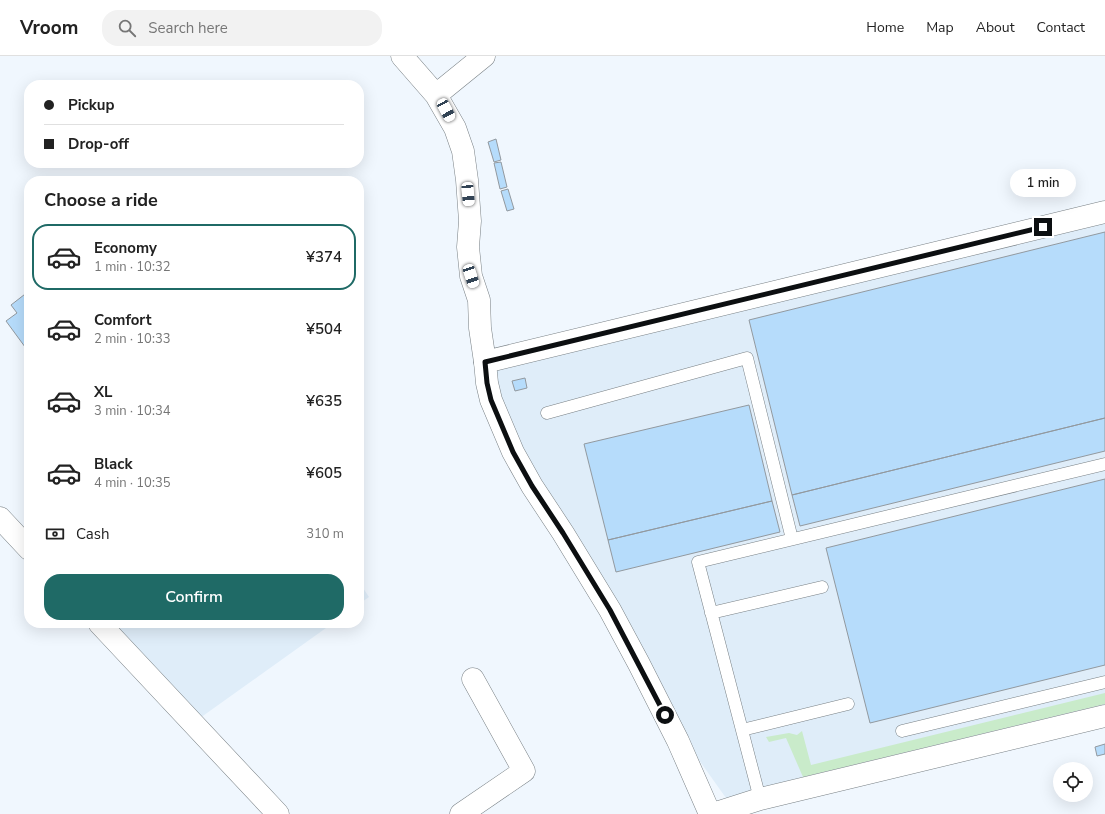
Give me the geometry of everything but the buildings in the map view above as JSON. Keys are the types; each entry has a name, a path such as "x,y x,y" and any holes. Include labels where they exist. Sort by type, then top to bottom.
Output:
{"street":[{"path":"402,56 436,95 456,128 463,151 470,221 468,247 471,276 479,300 480,328 487,383 491,400 513,452 532,486 563,533 610,610 639,664 678,741 710,814"},
{"path":"436,95 484,56"},
{"path":"485,362 1105,212"},
{"path":"0,518 24,544"},
{"path":"104,628 278,814"},
{"path":"461,814 524,771 473,679"},
{"path":"713,814 760,800 1105,716"}],"lane":[{"path":"547,413 747,358 792,539"},
{"path":"760,800 698,562 1105,464"},
{"path":"711,613 822,587"},
{"path":"902,731 1105,682"},
{"path":"742,730 848,704"}],"shaded area":[{"path":"1105,222 1105,704 803,777 726,798 699,760 656,678 523,454 496,388 495,369"},
{"path":"364,590 369,597 364,600"},
{"path":"104,628 326,628 193,723"}],"green space":[{"path":"1105,693 1105,704 803,777 786,738 769,742 766,737 789,733 797,735 802,731 811,765"}],"route":[{"path":"665,715 610,610 563,533 532,486 513,452 491,400 487,383 485,362 1043,227"}]}
